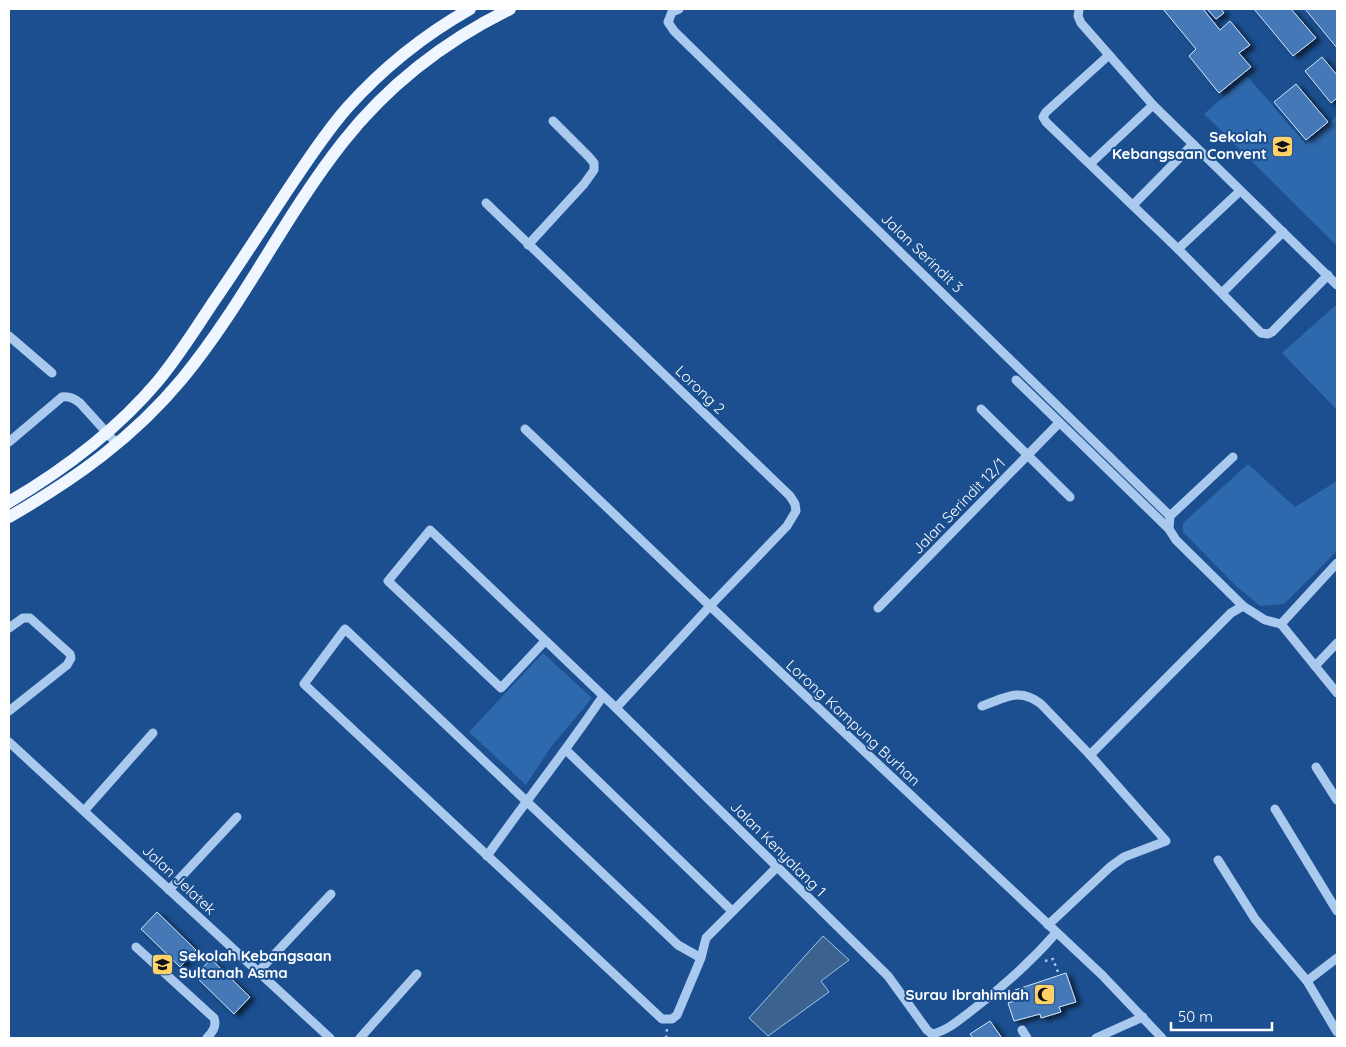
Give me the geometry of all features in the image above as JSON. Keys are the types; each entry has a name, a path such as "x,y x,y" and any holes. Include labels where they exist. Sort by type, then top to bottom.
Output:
{"main road":[{"path":"9,502 60,471 107,433 142,398 170,366 311,155 347,109 366,88 409,49 432,32 470,9"},
{"path":"9,516 67,482 117,444 168,395 203,351 326,166 360,121 399,82 428,58 466,32 510,9"}],"street":[{"name":"Jalan Serindit 3","path":"679,9 672,12 668,22 674,31 1170,516"},
{"path":"1076,9 1081,23 1153,105 1337,285"},
{"path":"1109,55 1046,112 1044,117 1046,122 1091,163 1261,333 1268,334 1328,275"},
{"path":"1091,163 1153,105"},
{"path":"528,244 584,184 594,170 594,163 554,121"},
{"path":"1133,205 1193,144"},
{"path":"1178,249 1240,190"},
{"name":"Lorong 2","path":"486,203 790,496 795,504 796,511 787,526 710,606"},
{"path":"1222,293 1284,232"},
{"path":"9,336 52,373"},
{"path":"1016,380 1169,529 1176,540 1243,606 1265,620 1281,624 1337,693"},
{"path":"9,442 62,397 67,396 76,399 117,444"},
{"path":"981,409 1070,496"},
{"name":"Jalan Serindit 12/1","path":"878,608 1059,422"},
{"name":"Lorong Kampung Burhan","path":"525,429 1048,926 1102,975 1162,1038"},
{"path":"1169,529 1170,516 1234,457"},
{"name":"Jalan Kenyalang 1","path":"546,641 501,688 388,581 430,530 546,641 600,693 616,708 888,976 926,1030 932,1034 940,1032 998,991 1038,954"},
{"path":"1281,624 1337,563"},
{"path":"616,708 710,606"},
{"path":"1090,755 1232,613 1243,606"},
{"path":"9,628 23,618 30,618 70,654 71,658 69,662 9,711"},
{"path":"701,958 678,946 345,629 304,684 659,1017 667,1020 677,1015 701,958 706,938 777,867"},
{"path":"1315,666 1337,642"},
{"path":"487,856 526,801 566,750 600,693"},
{"path":"982,706 1015,694 1023,694 1033,698 1090,755 1166,841 1124,857 1110,867 1048,926"},
{"path":"84,811 153,733"},
{"name":"Jalan Jelatek","path":"9,742 330,1038"},
{"path":"566,750 732,911"},
{"path":"1316,767 1337,800"},
{"path":"1275,809 1337,911"},
{"path":"169,890 238,816"},
{"path":"1218,860 1255,920 1307,981 1337,1032"},
{"path":"258,972 331,894"},
{"path":"1038,954 1056,933"},
{"path":"136,947 214,1018 215,1028 207,1038"},
{"path":"1307,981 1337,958"},
{"path":"360,1038 417,974"},
{"path":"1096,1038 1143,1017"}],"path":[{"path":"1038,954 1042,962 1053,958 1059,976"}],"shaded area":[{"path":"1247,76 1306,144 1337,116 1337,246 1204,114"},
{"path":"1337,304 1337,410 1282,353"},
{"path":"1248,464 1295,507 1337,481 1337,551 1284,604 1260,606 1236,586 1183,532 1183,523"},
{"path":"543,653 592,698 551,747 526,785 469,732"},
{"path":"823,936 849,960 821,981 829,992 768,1036 749,1018"}],"building":[{"path":"1163,9 1203,9 1220,30 1230,21 1250,45 1239,53 1251,67 1219,93 1189,56 1196,49"},
{"path":"1207,9 1221,9 1224,13 1216,19"},
{"path":"1254,9 1291,9 1316,38 1293,56"},
{"path":"1305,9 1337,9 1337,48"},
{"path":"1322,57 1337,75 1337,98 1331,103 1305,71"},
{"path":"1296,84 1328,122 1306,140 1274,102"},
{"path":"157,912 196,950 180,967 141,929"},
{"path":"211,959 250,997 234,1014 195,976"},
{"name":"Surau Ibrahimiah","path":"1066,973 1076,1002 1059,1007 1061,1012 1041,1018 1040,1014 1014,1021 1008,1003 1018,1000 1015,990"},
{"path":"990,1021 1002,1038 973,1038 970,1034"}],"place":[{"name":"Sekolah Kebangsaan Convent","path":"1283,146"},
{"name":"Sekolah Kebangsaan Sultanah Asma","path":"163,965"},
{"name":"Surau Ibrahimiah","path":"1045,995"}]}
